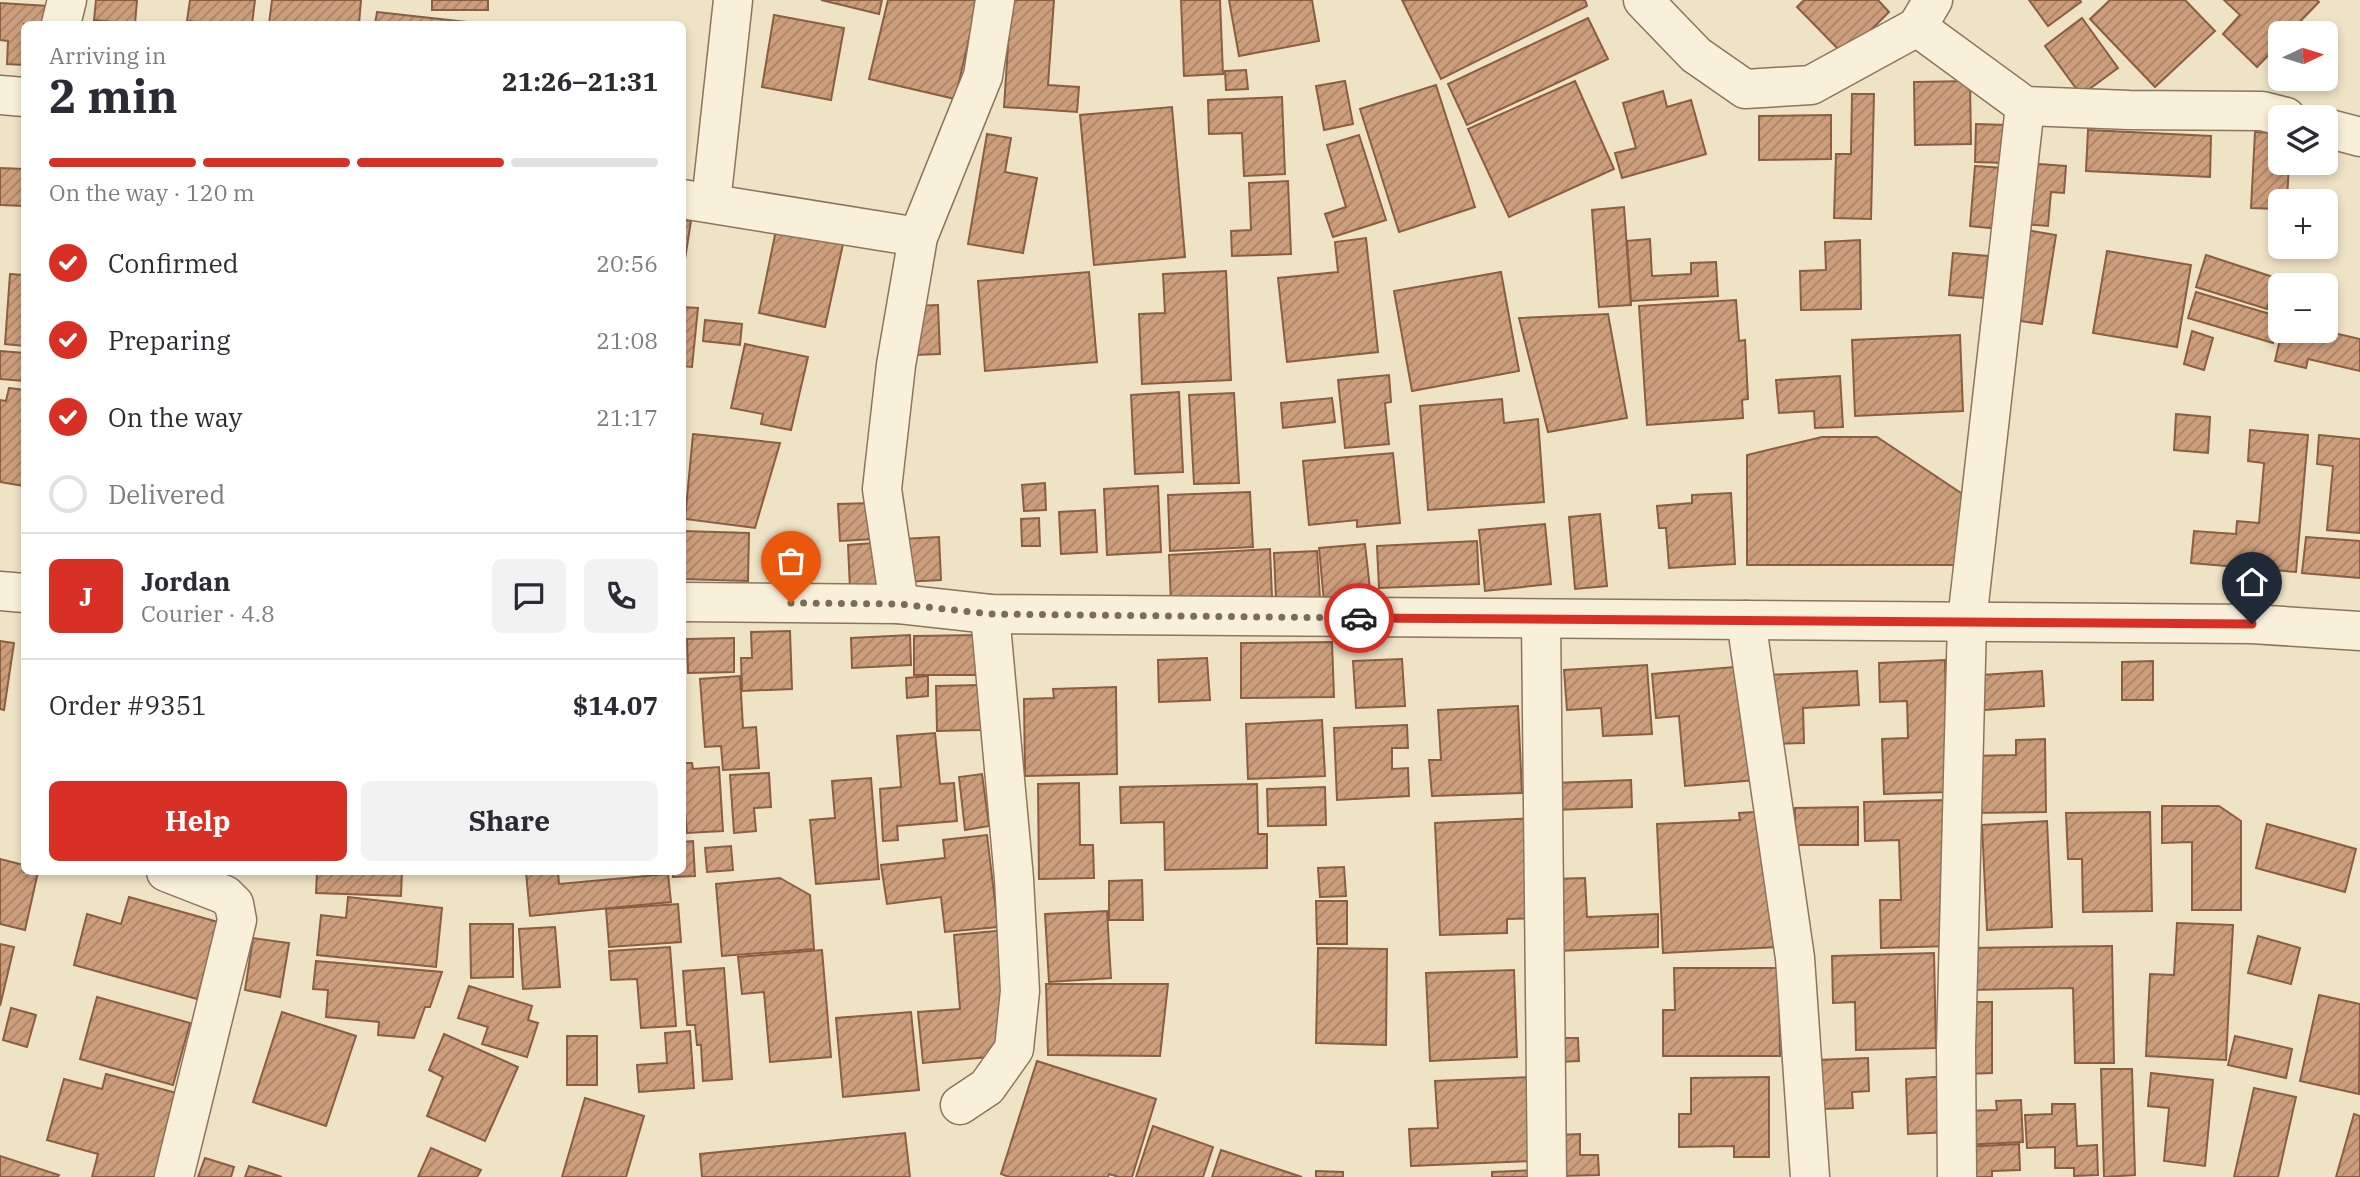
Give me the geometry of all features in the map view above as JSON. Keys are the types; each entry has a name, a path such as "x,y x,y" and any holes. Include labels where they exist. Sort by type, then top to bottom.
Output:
{"street":[{"path":"62,21 67,0"},
{"path":"733,0 697,201 918,237"},
{"path":"899,604 883,489 896,365 918,237 983,76 995,0"},
{"path":"1643,0 1696,55 1745,89 1811,85 1925,14 2025,106 2268,112"},
{"path":"0,95 21,97"},
{"path":"1957,1177 1956,1048 1967,621 2025,106"},
{"path":"2338,131 2360,137"},
{"path":"0,591 21,593"},
{"path":"686,602 899,604 990,614 2252,624 2360,631"},
{"path":"960,1105 987,1087 1014,1049 1020,991 1014,879 990,614"},
{"path":"1541,620 1546,1177"},
{"path":"1746,620 1795,958 1810,1177"},
{"path":"174,875 225,895 234,904 237,920 174,1177"}],"building":[{"path":"96,0 137,0 135,21 94,20"},
{"path":"190,0 255,0 252,21 187,21"},
{"path":"272,0 361,0 359,21 269,21"},
{"path":"432,0 488,0 488,10 432,10"},
{"path":"821,0 882,0 879,14"},
{"path":"888,0 978,0 955,99 869,79"},
{"path":"1011,0 1054,0 1048,85 1079,87 1077,112 1004,107"},
{"path":"1181,0 1220,0 1223,74 1184,76"},
{"path":"1229,0 1312,0 1319,41 1239,56"},
{"path":"1402,0 1585,0 1587,6 1441,79"},
{"path":"1804,0 1878,0 1889,12 1845,56 1797,7"},
{"path":"2029,0 2080,0 2081,2 2048,26"},
{"path":"2110,0 2185,0 2215,31 2155,87 2090,19"},
{"path":"2224,0 2319,2 2301,21 2268,21 2268,56 2257,67 2223,34 2240,15"},
{"path":"0,3 48,6 47,21 21,21 21,65 7,64 8,41 0,40"},
{"path":"377,12 458,21 376,21"},
{"path":"774,15 844,28 831,100 762,87"},
{"path":"1588,18 1608,59 1467,125 1448,84"},
{"path":"2082,18 2118,68 2081,95 2045,46"},
{"path":"1246,70 1248,89 1226,90 1225,71"},
{"path":"1345,81 1353,124 1324,130 1316,86"},
{"path":"1575,81 1614,169 1509,217 1468,129"},
{"path":"1970,81 1971,144 1915,145 1914,82"},
{"path":"1436,85 1475,207 1399,232 1360,109"},
{"path":"1663,91 1667,107 1691,100 1706,154 1622,178 1615,153 1636,148 1623,103"},
{"path":"1852,94 1874,94 1871,219 1834,218 1836,154 1851,154"},
{"path":"1282,97 1285,174 1244,176 1242,133 1209,134 1208,100"},
{"path":"1172,107 1185,257 1094,265 1080,115"},
{"path":"1831,115 1831,159 1759,160 1759,116"},
{"path":"1976,124 2006,125 2005,163 1975,162"},
{"path":"2088,130 2211,136 2210,177 2086,171"},
{"path":"2255,132 2268,133 2268,175 2288,175 2288,189 2268,189 2268,209 2251,208"},
{"path":"987,134 1011,138 1005,172 1037,178 1023,253 968,244"},
{"path":"1359,135 1386,220 1333,237 1325,214 1346,207 1327,145"},
{"path":"2025,163 2066,166 2064,193 2051,192 2048,226 2020,224"},
{"path":"1975,166 2004,168 1999,229 1970,226"},
{"path":"0,168 21,169 21,206 0,205"},
{"path":"1288,181 1291,254 1232,256 1231,231 1251,230 1249,183"},
{"path":"1624,207 1631,305 1599,307 1592,210"},
{"path":"686,220 691,221 686,253"},
{"path":"2020,229 2056,235 2042,324 2006,319"},
{"path":"776,230 843,244 825,327 759,313"},
{"path":"1366,238 1378,352 1287,362 1278,278 1338,272 1335,242"},
{"path":"1650,239 1652,276 1691,274 1691,263 1716,262 1718,296 1631,301 1627,241"},
{"path":"1860,240 1861,309 1801,310 1800,271 1826,270 1825,242"},
{"path":"2107,251 2191,265 2177,347 2093,333"},
{"path":"1953,253 1988,256 1984,298 1949,295"},
{"path":"2206,255 2268,275 2268,306 2267,309 2196,287"},
{"path":"1226,271 1231,380 1142,384 1139,314 1165,313 1163,274"},
{"path":"1089,272 1097,362 985,371 978,281"},
{"path":"1501,272 1519,371 1412,391 1394,291"},
{"path":"10,274 21,275 21,346 5,344"},
{"path":"2196,292 2268,313 2268,342 2188,318"},
{"path":"1736,300 1739,341 1745,340 1748,399 1742,400 1743,418 1647,425 1639,306"},
{"path":"938,305 940,354 914,355 911,306"},
{"path":"686,307 698,308 692,367 686,366"},
{"path":"1608,314 1627,418 1548,432 1519,318"},
{"path":"705,320 742,324 740,345 703,341"},
{"path":"2192,331 2213,338 2204,370 2184,364"},
{"path":"2338,334 2360,339 2360,371 2308,359 2306,368 2275,361 2279,343 2338,343"},
{"path":"1960,335 1963,411 1855,416 1852,340"},
{"path":"745,344 808,357 791,430 761,424 763,414 731,408"},
{"path":"0,351 21,353 21,381 0,379"},
{"path":"1389,375 1391,402 1385,403 1389,444 1345,448 1338,380"},
{"path":"1840,376 1843,427 1815,428 1814,411 1779,413 1776,380"},
{"path":"9,388 21,390 21,486 0,482 0,400 6,401"},
{"path":"1179,392 1183,472 1135,474 1131,395"},
{"path":"1234,393 1239,483 1194,484 1189,395"},
{"path":"1332,398 1335,422 1283,428 1281,403"},
{"path":"1502,399 1504,423 1538,419 1544,502 1428,510 1420,406"},
{"path":"2176,414 2210,417 2208,453 2174,450"},
{"path":"2250,430 2308,435 2296,572 2191,563 2194,531 2236,534 2237,521 2259,523 2264,463 2248,461"},
{"path":"693,434 780,443 755,528 686,519"},
{"path":"2319,435 2360,439 2360,533 2327,530 2333,466 2317,464"},
{"path":"1822,437 1877,437 1967,497 1968,565 1747,565 1747,455"},
{"path":"1393,453 1400,523 1357,527 1357,520 1309,525 1303,461"},
{"path":"1045,483 1046,510 1024,511 1022,485"},
{"path":"1158,486 1161,552 1107,555 1104,489"},
{"path":"1250,492 1253,547 1170,551 1168,495"},
{"path":"1731,493 1735,564 1669,568 1666,528 1659,528 1657,506 1692,503 1692,495"},
{"path":"873,503 875,539 840,541 838,504"},
{"path":"1095,510 1097,552 1061,554 1059,512"},
{"path":"1600,514 1607,586 1575,589 1569,517"},
{"path":"1039,518 1040,546 1022,546 1021,519"},
{"path":"1545,524 1551,584 1485,591 1479,530"},
{"path":"686,531 749,533 748,581 686,579"},
{"path":"939,537 941,580 903,582 901,539"},
{"path":"2306,537 2360,541 2360,578 2302,573"},
{"path":"1477,541 1479,584 1379,588 1377,546"},
{"path":"874,543 877,588 850,589 848,545"},
{"path":"1365,544 1371,598 1324,602 1319,548"},
{"path":"1270,549 1272,597 1171,603 1169,555"},
{"path":"1317,551 1320,598 1276,600 1274,553"},
{"path":"790,631 792,689 742,691 741,658 752,658 751,632"},
{"path":"910,635 911,665 852,668 851,638"},
{"path":"980,635 981,675 914,675 914,636"},
{"path":"734,638 734,672 688,673 687,639"},
{"path":"0,641 14,643 4,710 0,709"},
{"path":"1332,642 1334,697 1241,698 1241,643"},
{"path":"1207,658 1210,700 1159,702 1158,660"},
{"path":"1402,659 1405,706 1356,708 1353,661"},
{"path":"1945,660 1948,792 1884,794 1882,739 1908,738 1907,701 1880,702 1879,663"},
{"path":"2153,661 2153,700 2122,700 2122,662"},
{"path":"1647,665 1652,734 1603,736 1601,708 1567,710 1564,670"},
{"path":"1746,666 1756,780 1685,786 1679,716 1656,718 1652,674"},
{"path":"1857,671 1859,705 1803,708 1804,743 1769,744 1765,675"},
{"path":"2042,671 2044,706 1970,711 1967,676"},
{"path":"740,676 743,728 756,727 759,768 723,770 721,746 705,747 700,679"},
{"path":"928,676 928,696 907,698 906,678"},
{"path":"980,685 981,730 937,731 936,686"},
{"path":"1116,687 1117,774 1025,776 1024,699 1054,698 1053,689"},
{"path":"1518,706 1522,793 1432,796 1429,760 1441,760 1438,710"},
{"path":"1322,720 1325,776 1248,779 1246,724"},
{"path":"1407,725 1408,748 1392,748 1392,769 1408,768 1409,796 1337,800 1334,728"},
{"path":"935,733 940,784 954,783 957,821 897,826 898,840 883,841 880,789 901,787 897,736"},
{"path":"2045,739 2046,812 1968,813 1967,756 2016,755 2016,740"},
{"path":"686,763 692,763 693,769 719,767 723,831 687,833"},
{"path":"769,773 771,807 754,808 756,831 734,833 730,775"},
{"path":"982,774 989,826 965,830 959,777"},
{"path":"871,778 879,879 816,884 810,820 835,818 832,781"},
{"path":"1631,780 1632,807 1555,810 1554,783"},
{"path":"1079,783 1080,845 1093,845 1094,878 1039,879 1038,784"},
{"path":"1257,784 1258,834 1267,834 1267,868 1165,870 1164,822 1121,823 1120,787"},
{"path":"1325,787 1326,825 1268,826 1267,789"},
{"path":"1947,800 1951,946 1881,948 1880,900 1901,900 1899,840 1865,841 1864,802"},
{"path":"2162,806 2219,806 2241,821 2241,910 2192,910 2192,842 2162,843"},
{"path":"1858,807 1858,845 1795,845 1795,808"},
{"path":"1771,811 1778,947 1663,953 1657,824 1740,820 1739,813"},
{"path":"2150,812 2152,911 2083,912 2082,859 2068,859 2066,813"},
{"path":"1537,818 1541,918 1507,919 1507,933 1440,935 1435,823"},
{"path":"2047,821 2052,927 1987,930 1982,825"},
{"path":"2267,824 2356,849 2345,892 2256,868"},
{"path":"987,835 998,927 945,932 941,897 887,904 881,865 945,858 943,840"},
{"path":"693,841 695,876 673,877 686,875 686,842"},
{"path":"731,846 733,870 707,872 705,848"},
{"path":"0,859 21,864 21,875 37,875 25,930 0,924"},
{"path":"1344,867 1346,896 1320,897 1318,868"},
{"path":"317,875 402,875 401,896 316,893"},
{"path":"526,875 558,875 559,884 668,875 671,902 530,916"},
{"path":"780,878 810,895 814,949 722,956 716,884"},
{"path":"1585,878 1587,917 1658,914 1658,947 1557,951 1554,879"},
{"path":"1142,880 1143,920 1109,920 1109,881"},
{"path":"129,897 218,922 197,999 74,965 87,914 121,924"},
{"path":"348,897 442,908 436,967 317,955 321,915 346,918"},
{"path":"1316,901 1347,901 1347,944 1317,944"},
{"path":"678,904 681,942 609,947 606,909"},
{"path":"1107,911 1111,978 1049,982 1045,914"},
{"path":"2177,923 2233,925 2226,1060 2146,1056 2150,974 2174,975"},
{"path":"470,924 513,924 513,977 471,978"},
{"path":"555,927 560,987 523,989 519,929"},
{"path":"1005,930 1000,1056 923,1063 918,1012 960,1009 954,935"},
{"path":"2258,936 2300,948 2291,984 2248,973"},
{"path":"253,938 289,943 280,997 245,990"},
{"path":"0,944 14,947 0,1006"},
{"path":"2112,946 2114,1063 2075,1063 2073,988 1968,990 1967,948"},
{"path":"670,947 676,1026 641,1028 637,979 611,980 609,951"},
{"path":"1318,948 1387,949 1386,1045 1316,1043"},
{"path":"822,950 831,1057 770,1062 764,992 742,994 738,957"},
{"path":"1934,953 1936,1048 1856,1050 1855,1002 1833,1003 1832,956"},
{"path":"316,961 442,972 430,1007 425,1007 414,1038 378,1035 379,1022 326,1017 328,990 313,989"},
{"path":"724,968 732,1079 703,1081 701,1045 697,1045 695,1025 687,1025 683,971"},
{"path":"1674,968 1779,968 1780,1056 1663,1056 1663,1010 1675,1010"},
{"path":"1514,970 1517,1057 1430,1061 1426,973"},
{"path":"1046,984 1168,984 1160,1056 1048,1055"},
{"path":"469,986 532,1006 528,1020 538,1023 527,1057 482,1044 488,1027 458,1018"},
{"path":"2319,995 2360,1004 2359,1094 2300,1081"},
{"path":"97,997 190,1023 173,1085 80,1059"},
{"path":"1964,1002 1992,1002 1992,1073 1966,1074"},
{"path":"11,1008 36,1015 27,1047 3,1040"},
{"path":"282,1012 356,1036 326,1126 253,1102"},
{"path":"911,1012 919,1090 843,1097 836,1018"},
{"path":"690,1031 694,1088 639,1092 637,1065 667,1063 665,1033"},
{"path":"444,1034 518,1067 485,1141 427,1116 443,1077 429,1070"},
{"path":"567,1036 597,1036 597,1085 567,1085"},
{"path":"2235,1036 2292,1049 2286,1078 2228,1065"},
{"path":"1555,1038 1578,1038 1579,1061 1556,1062"},
{"path":"1868,1058 1869,1091 1852,1092 1853,1108 1819,1109 1817,1060"},
{"path":"1037,1061 1156,1099 1132,1177 1109,1174 1108,1177 1009,1177 1001,1174"},
{"path":"2101,1069 2132,1069 2135,1175 2104,1177"},
{"path":"2151,1073 2213,1080 2205,1166 2164,1161 2169,1108 2148,1106"},
{"path":"106,1074 180,1094 157,1177 92,1177 98,1154 47,1140 64,1079 102,1089"},
{"path":"1949,1076 1951,1132 1908,1134 1906,1079"},
{"path":"1531,1077 1535,1161 1411,1166 1409,1129 1438,1128 1435,1081"},
{"path":"1769,1077 1769,1157 1734,1157 1734,1146 1679,1147 1679,1114 1691,1114 1691,1078"},
{"path":"2254,1088 2296,1097 2278,1177 2234,1177"},
{"path":"585,1098 644,1116 626,1177 562,1177"},
{"path":"2021,1100 2023,1142 1963,1145 1962,1111 1997,1110 1996,1101"},
{"path":"2052,1104 2075,1104 2077,1146 2097,1145 2098,1175 2074,1176 2074,1168 2055,1168 2055,1147 2027,1148 2025,1115 2052,1114"},
{"path":"2354,1114 2360,1116 2360,1177 2336,1177"},
{"path":"1153,1126 1213,1147 1203,1177 1136,1177"},
{"path":"905,1133 910,1177 702,1177 700,1154"},
{"path":"1580,1134 1580,1155 1598,1155 1599,1175 1560,1176 1558,1135"},
{"path":"2019,1144 2020,1170 1992,1171 1992,1177 1964,1177 1963,1147"},
{"path":"431,1148 481,1170 477,1177 418,1177"},
{"path":"1221,1150 1302,1177 1212,1177"},
{"path":"0,1156 59,1175 0,1177"},
{"path":"205,1158 234,1167 231,1177 198,1177"},
{"path":"249,1166 282,1177 245,1177"},
{"path":"1538,1170 1538,1177 1492,1177 1492,1172"},
{"path":"1316,1171 1343,1172 1343,1177 1316,1177"}],"way so far":[{"path":"791,603 899,604 990,614 1359,618"}],"route":[{"path":"1359,618 2252,624"}]}
